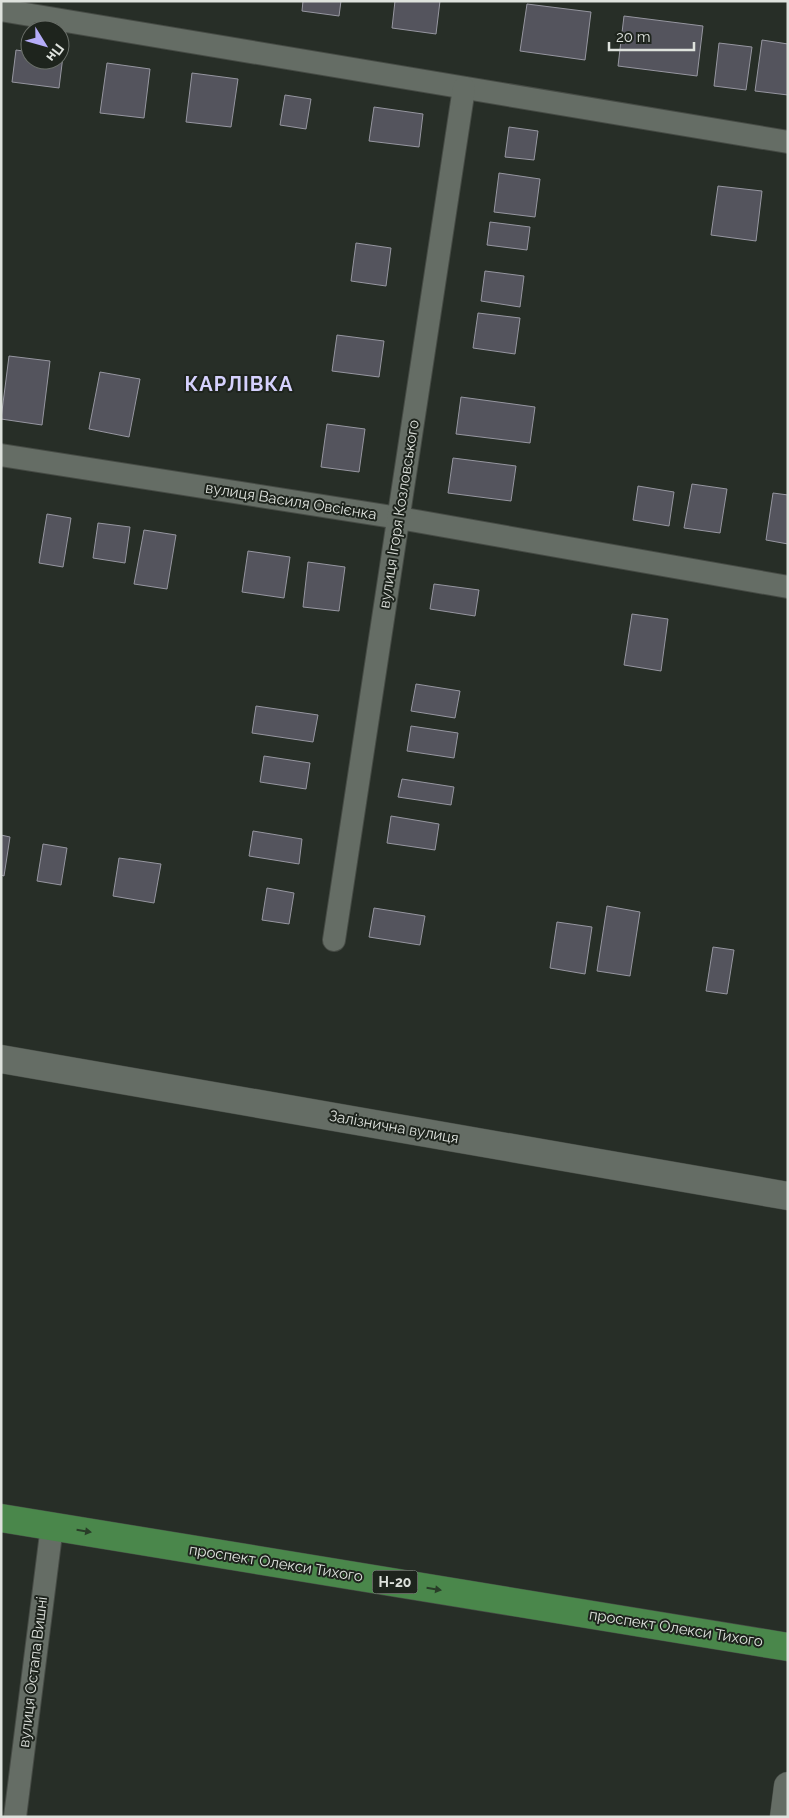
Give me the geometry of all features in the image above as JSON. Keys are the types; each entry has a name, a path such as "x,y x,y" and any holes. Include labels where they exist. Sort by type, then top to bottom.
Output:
{"main road":[{"name":"проспект Олекси Тихого","path":"1,1518 788,1647"}],"street":[{"path":"1,10 788,142"},
{"name":"вулиця Ігоря Козловського","path":"334,940 464,88"},
{"name":"вулиця Василя Овсієнка","path":"1,455 398,518 788,587"},
{"name":"Залізнична вулиця","path":"1,1059 788,1196"},
{"name":"вулиця Остапа Вишні","path":"15,1817 52,1526"},
{"path":"784,1817 788,1786"}],"building":[{"path":"303,1 341,1 339,16 302,11"},
{"path":"395,1 440,1 436,34 392,28"},
{"path":"527,4 591,12 585,60 520,51"},
{"path":"624,16 703,26 697,76 618,66"},
{"path":"762,40 788,44 788,95 755,91"},
{"path":"719,43 752,47 746,90 714,86"},
{"path":"16,50 20,51 20,70 61,70 59,88 12,82"},
{"path":"107,63 150,69 144,118 100,113"},
{"path":"192,73 238,79 231,127 186,122"},
{"path":"285,95 311,99 306,129 280,125"},
{"path":"374,107 423,114 419,147 369,141"},
{"path":"509,127 538,131 534,160 505,157"},
{"path":"499,173 540,179 535,217 494,212"},
{"path":"718,186 762,191 756,241 711,235"},
{"path":"490,222 530,227 527,250 487,245"},
{"path":"356,243 391,248 386,286 351,281"},
{"path":"485,271 524,276 520,307 481,301"},
{"path":"478,313 520,318 515,354 473,348"},
{"path":"337,335 384,341 379,377 332,371"},
{"path":"9,356 50,361 42,425 1,419"},
{"path":"100,372 140,379 129,437 89,429"},
{"path":"461,397 535,407 530,443 456,434"},
{"path":"327,424 365,429 359,472 321,467"},
{"path":"453,458 516,466 511,501 448,493"},
{"path":"692,484 727,489 720,533 684,528"},
{"path":"638,486 674,492 669,526 633,520"},
{"path":"773,493 788,495 788,544 766,540"},
{"path":"47,514 71,518 63,567 39,563"},
{"path":"98,523 130,527 125,563 93,558"},
{"path":"144,530 176,535 167,589 134,584"},
{"path":"248,551 290,557 284,598 242,592"},
{"path":"308,562 345,567 339,611 303,607"},
{"path":"434,584 479,590 475,616 430,609"},
{"path":"632,614 668,619 661,671 624,665"},
{"path":"416,684 460,691 455,718 411,711"},
{"path":"256,706 318,715 313,742 252,733"},
{"path":"411,726 458,733 454,758 407,751"},
{"path":"264,756 310,763 306,789 260,782"},
{"path":"402,779 454,787 451,805 398,797"},
{"path":"391,816 439,824 435,850 387,843"},
{"path":"253,831 302,839 299,864 249,856"},
{"path":"1,835 10,837 4,876 1,875"},
{"path":"43,844 67,848 61,885 37,881"},
{"path":"119,858 161,864 154,903 113,896"},
{"path":"267,888 294,893 289,924 262,920"},
{"path":"607,906 640,912 630,976 597,971"},
{"path":"374,908 425,916 420,945 369,937"},
{"path":"557,922 592,927 585,974 550,968"},
{"path":"713,947 734,950 727,994 706,991"}],"district":[{"name":"КАРЛІВКА","path":"239,384"}]}
